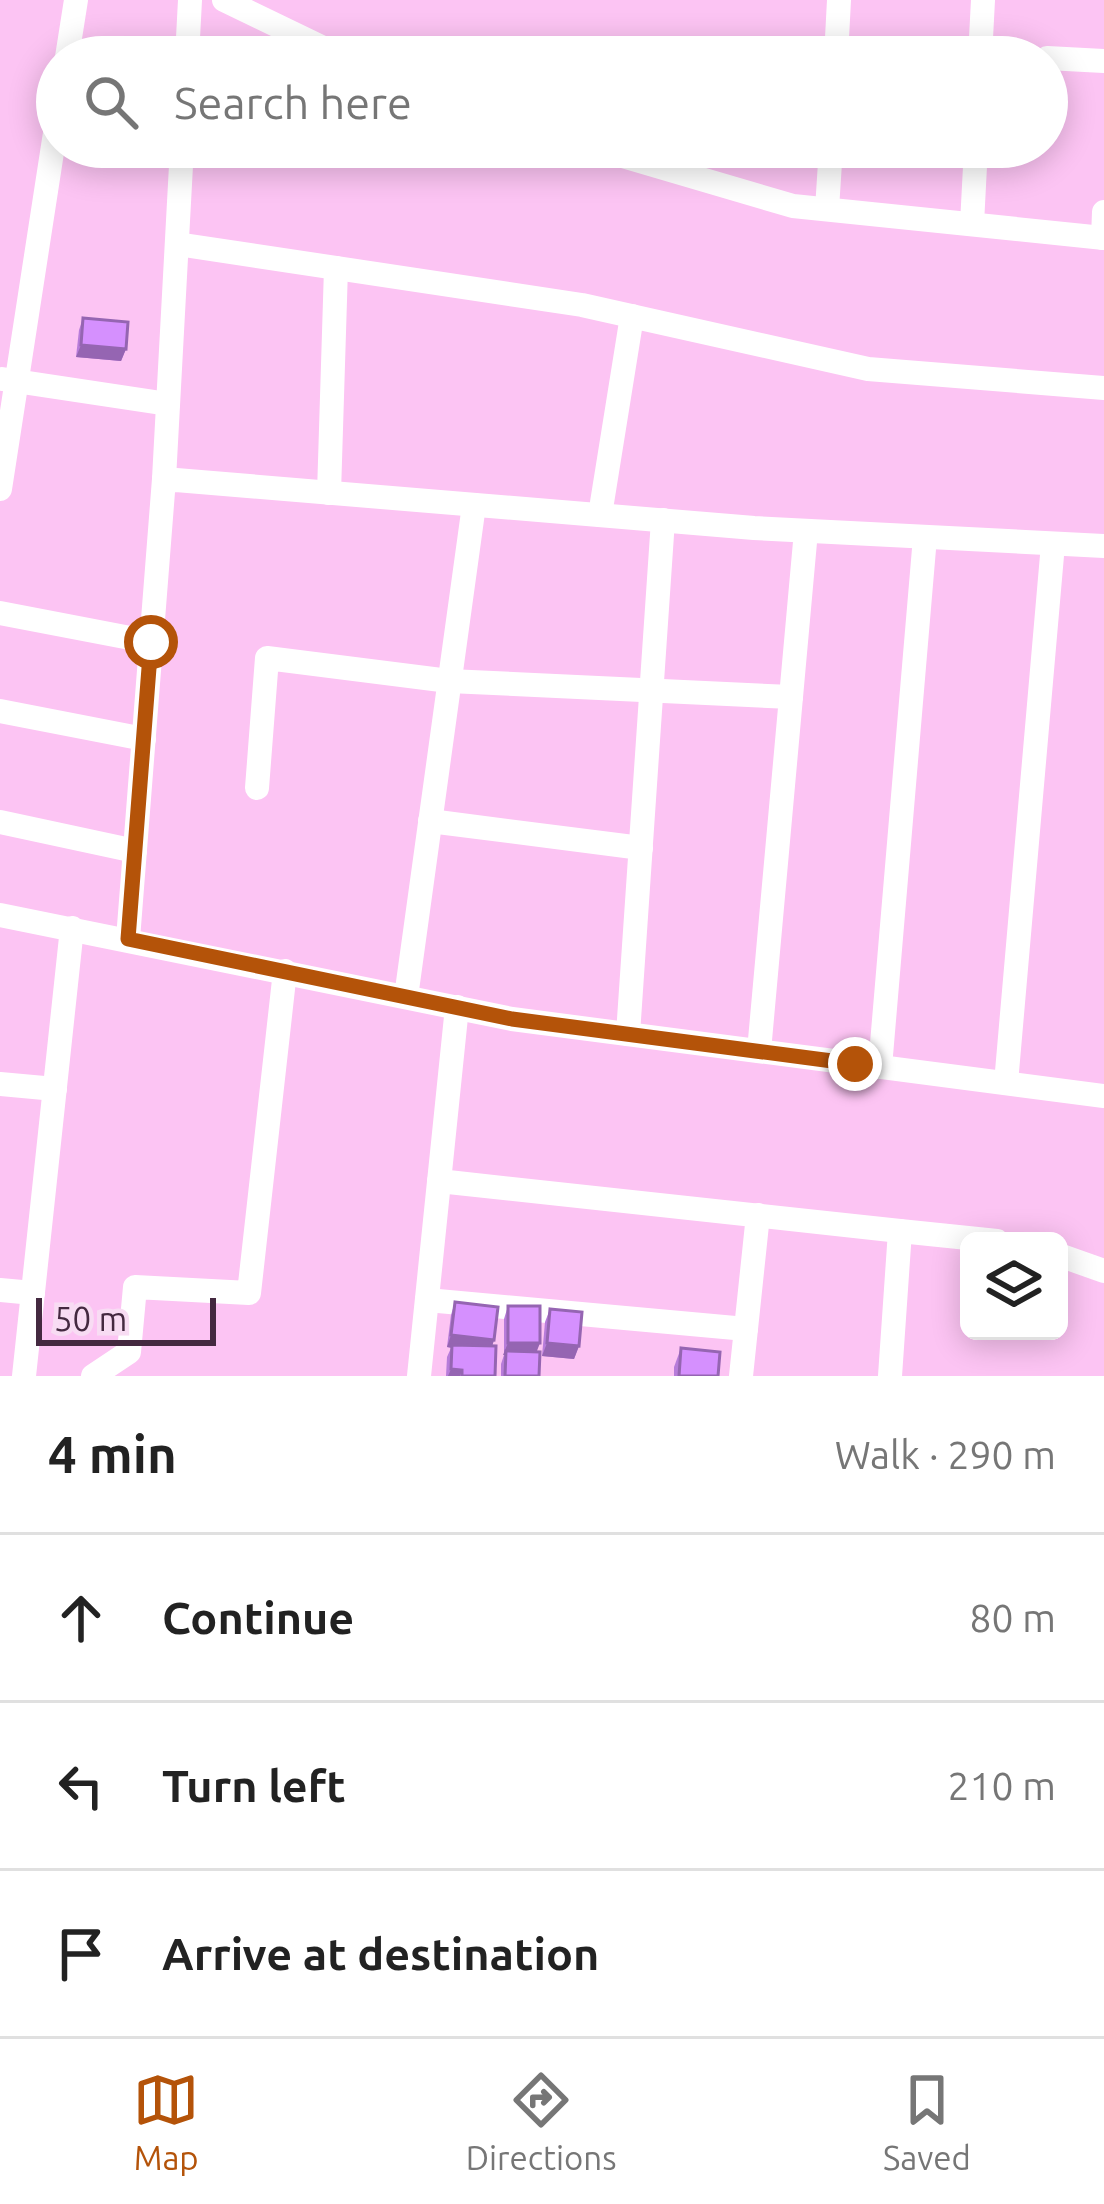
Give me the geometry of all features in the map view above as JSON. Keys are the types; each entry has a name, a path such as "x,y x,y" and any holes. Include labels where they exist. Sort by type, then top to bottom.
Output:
{"street":[{"path":"70,36 76,0"},
{"path":"188,36 190,0"},
{"path":"224,0 299,36"},
{"path":"837,36 839,0"},
{"path":"981,36 983,0"},
{"path":"1068,59 1104,61"},
{"path":"0,489 8,380 48,168"},
{"path":"128,939 164,479 181,168"},
{"path":"664,168 794,206 1103,238 1104,212"},
{"path":"827,209 830,168"},
{"path":"972,224 975,168"},
{"path":"177,244 632,316 868,369 1104,388"},
{"path":"329,493 336,268"},
{"path":"600,515 632,316"},
{"path":"8,380 168,404"},
{"path":"164,479 806,531 1104,546"},
{"path":"406,997 474,505"},
{"path":"628,1034 663,520"},
{"path":"759,1051 806,531"},
{"path":"880,1067 925,537"},
{"path":"1006,1083 1053,544"},
{"path":"0,613 151,642"},
{"path":"257,788 267,658 449,681 791,697"},
{"path":"0,711 144,739"},
{"path":"430,821 641,848"},
{"path":"0,822 135,851"},
{"path":"0,915 458,1007 1104,1096"},
{"path":"24,1376 72,928"},
{"path":"93,1376 129,1352 135,1287 249,1293 285,971"},
{"path":"419,1376 458,1007"},
{"path":"0,1084 55,1089"},
{"path":"439,1181 960,1237"},
{"path":"741,1376 758,1215"},
{"path":"890,1376 899,1231"},
{"path":"1068,1258 1104,1271"},
{"path":"0,1290 33,1293"},
{"path":"427,1300 746,1329"}],"building":[{"path":"83,318 128,322 126,349 81,345"},
{"path":"455,1302 498,1307 494,1340 451,1335"},
{"path":"508,1306 540,1306 540,1343 508,1343"},
{"path":"550,1309 582,1312 579,1346 547,1343"},
{"path":"452,1345 496,1346 495,1376 462,1376 462,1370 451,1369"},
{"path":"681,1348 720,1352 718,1376 679,1376"},
{"path":"506,1351 540,1352 539,1376 505,1376"}],"route":[{"path":"151,642 128,939 512,1019 855,1064"}]}
